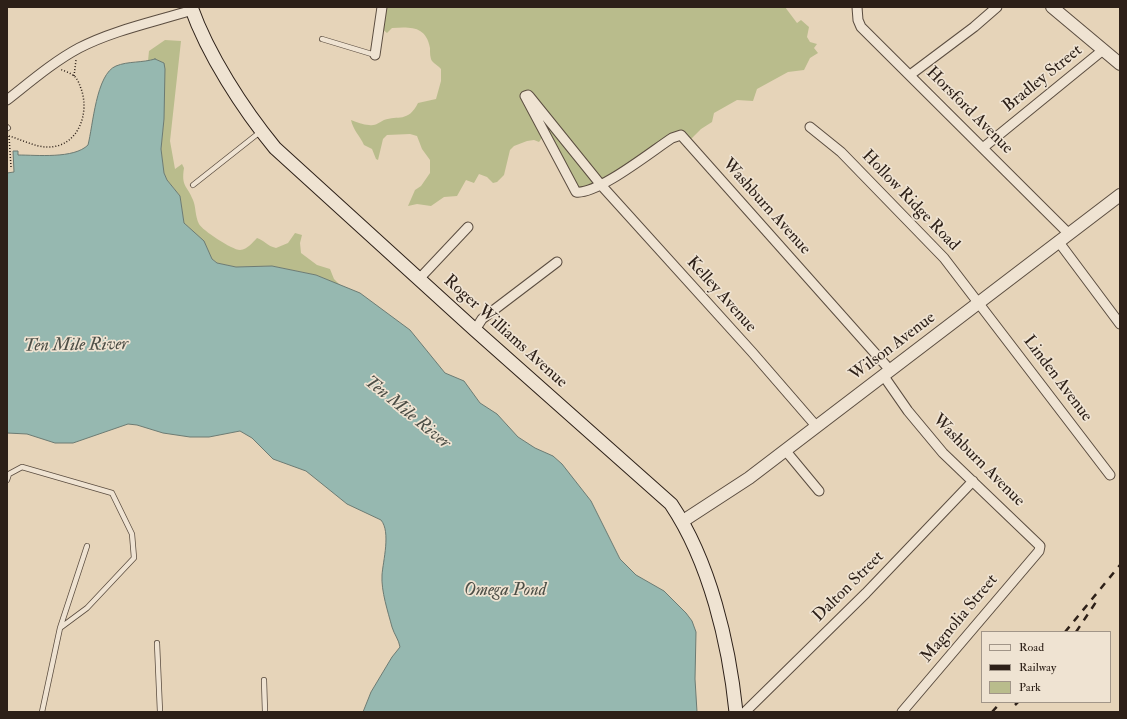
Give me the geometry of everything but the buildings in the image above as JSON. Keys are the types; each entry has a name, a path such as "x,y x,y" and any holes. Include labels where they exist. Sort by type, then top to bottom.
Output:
{"main road":[{"name":"Roger Williams Avenue","path":"192,8 204,37 224,72 261,131 280,153 475,330 671,504 683,521 712,596 732,679 736,712"}],"street":[{"path":"375,55 382,7"},
{"name":"Horsford Avenue","path":"857,7 858,20 861,26 984,147 1068,233"},
{"path":"910,75 974,27 997,7"},
{"path":"1052,7 1120,64"},
{"path":"7,100 51,65 78,48 104,36 192,8"},
{"name":"Bradley Street","path":"984,147 1103,50"},
{"name":"Kelley Avenue","path":"601,185 576,192 525,96 528,95 530,97 601,185 752,352 816,427"},
{"name":"Hollow Ridge Road","path":"810,126 840,152 944,258 979,303"},
{"name":"Washburn Avenue","path":"601,185 672,138 681,135 887,372 927,434 1040,546"},
{"name":"Wilson Avenue","path":"683,521 749,478 979,303 1068,233 1120,195"},
{"path":"419,279 468,227"},
{"path":"1058,241 1120,324"},
{"path":"475,330 482,319 556,262"},
{"name":"Linden Avenue","path":"979,303 1110,475"},
{"path":"785,450 819,491"},
{"name":"Dalton Street","path":"745,712 866,593 973,481"},
{"name":"Magnolia Street","path":"902,712 1039,551 1040,546"}],"lane":[{"path":"322,39 375,55"},
{"path":"193,185 261,131"},
{"path":"7,480 8,473 22,467 112,493 132,534 134,558 87,608 60,628"},
{"path":"42,712 60,628 87,546"},
{"path":"157,643 160,712"},
{"path":"264,680 265,712"}],"path":[{"path":"74,76 76,64"},
{"path":"11,167 9,136 47,147 62,144 72,137 79,129 86,108 84,94 74,76 64,71"}],"green space":[{"path":"382,7 785,7 797,23 801,20 809,27 807,37 810,42 817,44 814,48 818,53 810,58 804,70 788,72 757,89 753,101 737,100 714,113 712,122 701,129 686,144 681,139 677,140 616,175 576,191 544,135 539,142 534,140 527,141 514,146 510,150 504,175 497,182 493,183 487,177 479,174 474,183 466,180 457,196 444,197 431,206 417,204 408,206 415,190 421,186 430,173 430,160 422,149 417,136 410,134 387,135 383,139 378,160 376,159 372,149 364,145 353,127 351,120 373,125 384,120 407,116 418,103 436,99 441,81 441,69 432,61 430,57 430,48 425,35 417,29 392,28 387,33 381,28"},
{"path":"165,40 181,41 170,141 175,169 182,164 184,168 184,183 193,200 197,218 201,227 231,247 240,250 248,247 257,238 276,248 288,243 295,233 302,235 300,243 301,253 317,265 330,269 334,279 340,285 316,275 272,266 236,267 217,263 212,259 206,246 198,236 184,223 180,196 167,180 164,173 161,149 164,119 164,63 155,59 148,61 149,51"}],"water":[{"name":"Omega Pond","path":"155,59 164,63 165,69 164,119 161,149 164,173 167,180 180,196 184,223 204,241 212,259 217,263 236,267 272,266 316,275 360,293 410,330 445,373 464,381 480,403 497,414 518,437 535,448 553,456 562,464 591,501 620,559 636,575 664,591 692,621 696,632 695,679 697,712 363,712 371,692 392,657 400,647 392,627 383,588 382,575 386,532 381,520 347,504 306,471 273,459 252,438 240,431 209,437 190,437 163,433 137,425 128,424 73,443 55,443 27,434 7,433 7,173 14,172 13,151 18,151 18,155 45,156 65,154 82,149 88,145 96,101 104,79 109,71 121,64"}],"railway":[{"path":"1066,631 1120,565"},
{"path":"1077,631 1096,602"},
{"path":"992,712 1000,703"}],"water label":[{"name":"Ten Mile River","path":"76,346"},
{"name":"Ten Mile River","path":"407,413"}]}
